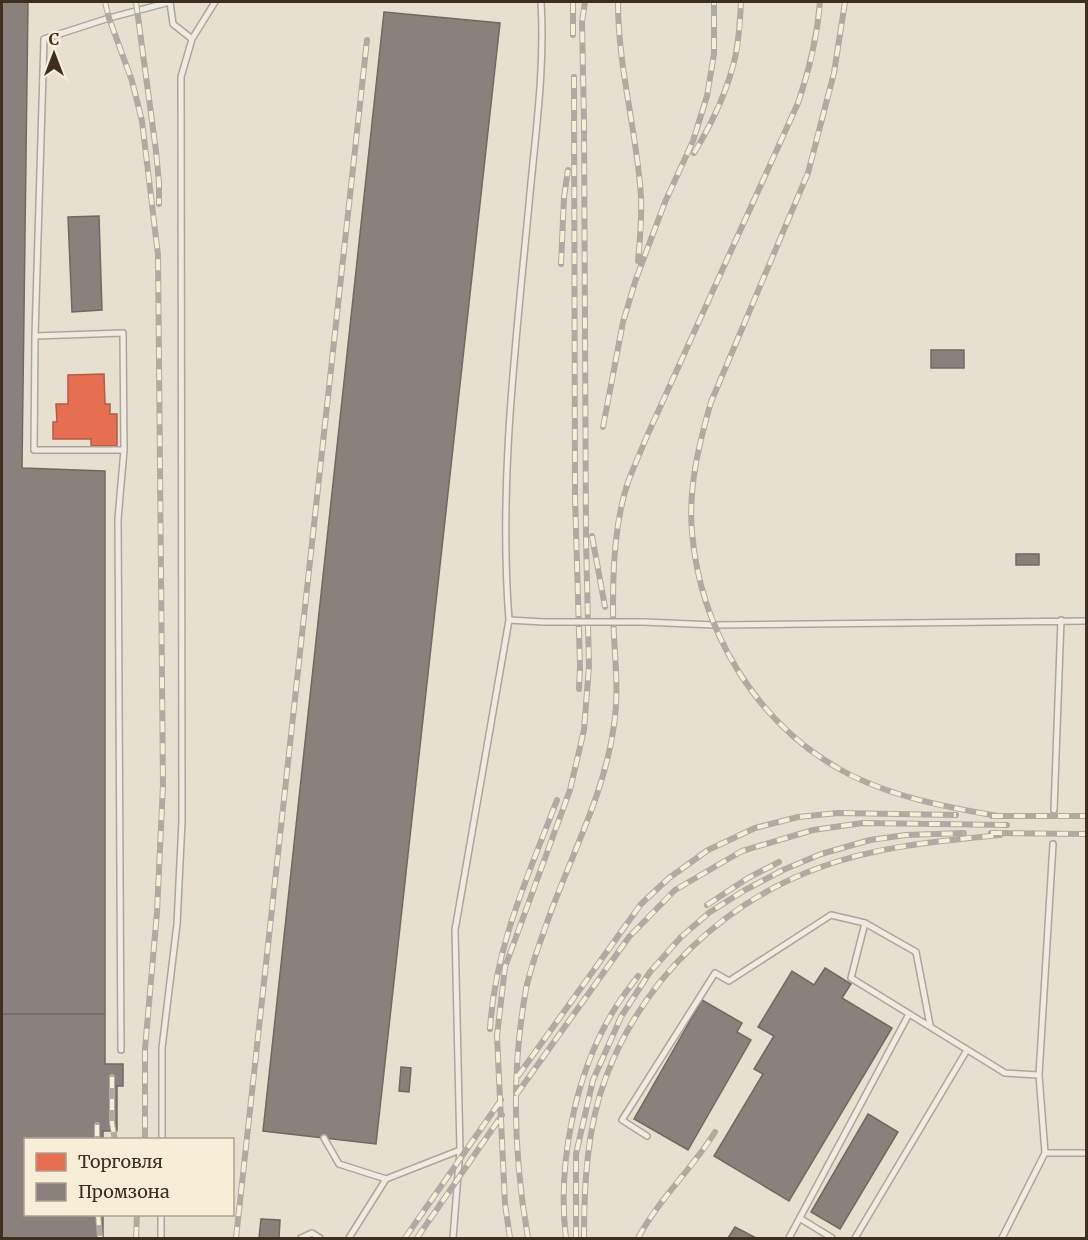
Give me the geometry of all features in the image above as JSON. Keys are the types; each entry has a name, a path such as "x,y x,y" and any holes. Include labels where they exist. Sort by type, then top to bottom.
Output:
{"lane":[{"path":"124,450 34,450 44,39 109,18 170,2 173,24 192,39"},
{"path":"162,1138 162,1048 177,924 182,821 181,77 192,39 215,2"},
{"path":"536,2 542,12"},
{"path":"453,1239 460,1150 455,930 509,621 505,572 507,442 534,155 541,58 541,2"},
{"path":"35,336 123,333 124,450 118,519 121,1050"},
{"path":"1054,810 1061,620"},
{"path":"509,621 714,625 1086,621"},
{"path":"1002,1239 1045,1153 1039,1075 1053,844"},
{"path":"647,1136 622,1120 715,973 729,981 831,915 865,923 916,952 930,1026"},
{"path":"865,923 851,978 1005,1073 1039,1075"},
{"path":"789,1239 909,1014"},
{"path":"855,1239 967,1050"},
{"path":"324,1138 339,1164 386,1179"},
{"path":"349,1239 386,1179 460,1150"},
{"path":"1045,1153 1086,1153"},
{"path":"161,1216 161,1239"},
{"path":"801,1219 832,1239"},
{"path":"302,1239 312,1233 320,1239"}],"building: Торговля":[{"path":"104,374 105,404 110,404 110,414 117,414 117,446 91,446 91,439 53,439 53,422 57,422 56,404 68,404 68,375"}],"building: Промзона":[{"path":"2,2 28,2 22,468 105,471 105,1014 2,1014"},
{"path":"384,12 500,23 376,1144 263,1131"},
{"path":"99,216 102,310 72,312 68,217"},
{"path":"931,350 964,350 964,368 931,368"},
{"path":"1016,554 1039,554 1039,565 1016,565"},
{"path":"825,968 851,984 842,998 892,1028 789,1201 714,1156 763,1074 754,1069 774,1036 758,1027 792,971 814,985"},
{"path":"702,1000 742,1023 737,1032 751,1040 688,1150 634,1119"},
{"path":"2,1014 105,1014 105,1064 123,1064 123,1086 117,1086 117,1131 103,1131 103,1138 24,1138 24,1216 103,1216 103,1238 2,1238"},
{"path":"401,1067 411,1068 409,1092 399,1091"},
{"path":"868,1114 898,1132 840,1229 811,1212"},
{"path":"261,1219 280,1220 279,1238 259,1238"},
{"path":"735,1227 756,1238 728,1238"}],"railway":[{"path":"105,2 132,81 142,121 158,255 163,785 157,912 145,1049 145,1138"},
{"path":"136,2 156,151 159,204"},
{"path":"573,2 573,35"},
{"path":"510,1238 505,1204 497,1036 505,967 570,790 584,730 589,666 582,22 585,2"},
{"path":"618,2 621,51 641,197 638,261"},
{"path":"603,427 623,322 636,279 665,202 693,141 707,96 714,54 714,2"},
{"path":"694,153 717,109 731,74 736,55 741,2"},
{"path":"528,1238 520,1178 516,1117 521,1025 526,987 532,965 593,805 609,752 616,710 614,560 624,497 647,436 798,103 812,53 820,2"},
{"path":"845,2 834,73 808,173 711,402 693,483 691,516 697,568 720,637 737,669 758,699 810,750 841,770 897,794 998,816"},
{"path":"236,1238 367,40"},
{"path":"574,77 575,497 579,689"},
{"path":"561,264 564,197 568,170"},
{"path":"592,536 605,607"},
{"path":"490,1029 498,969 506,941 524,884 557,800"},
{"path":"518,1076 641,904 669,878 708,850 755,828 798,817 838,813 956,815"},
{"path":"992,816 1086,816"},
{"path":"516,1095 629,937 675,890 742,851 813,830 863,823 1007,825"},
{"path":"576,1238 576,1154 593,1080 621,1017 650,972 681,937 710,912 745,890 783,870 821,854 870,840 906,835 964,833"},
{"path":"991,833 1086,834"},
{"path":"584,1238 588,1156 595,1116 606,1077 622,1041 641,1008 664,977 691,948 751,901 785,882 821,867 887,849 1000,835"},
{"path":"707,905 748,878 779,862"},
{"path":"566,1238 564,1180 572,1120 579,1091 600,1035 638,976"},
{"path":"112,1077 112,1123 115,1138"},
{"path":"405,1238 501,1100"},
{"path":"417,1238 502,1115"},
{"path":"97,1125 97,1138"},
{"path":"638,1238 656,1210 715,1132"},
{"path":"98,1216 100,1238"},
{"path":"136,1238 137,1216"}]}
